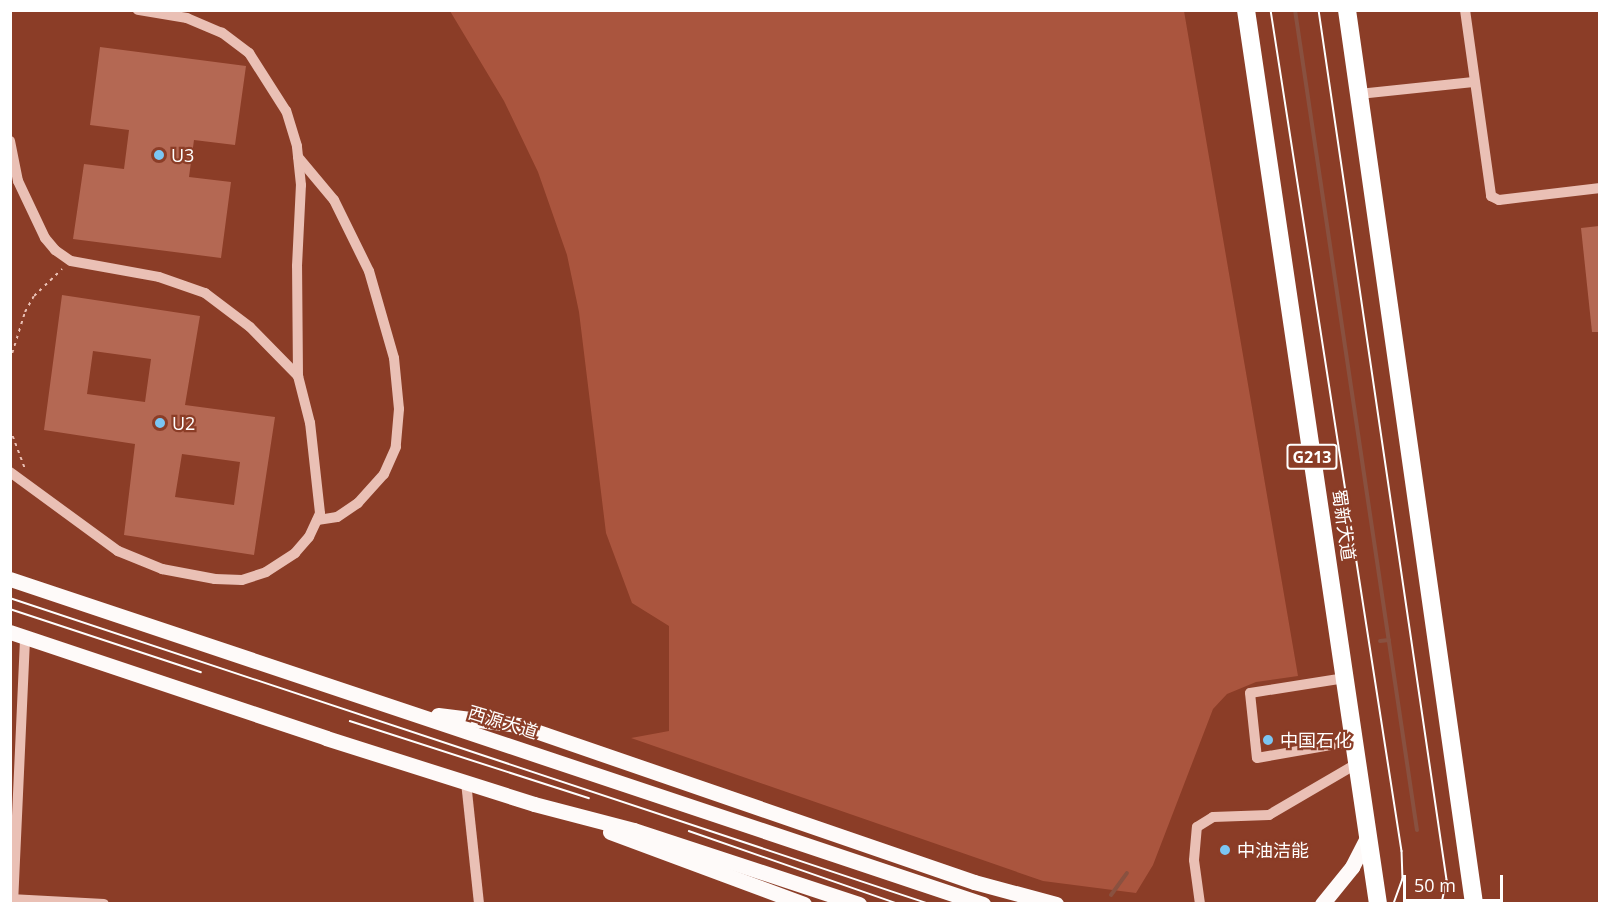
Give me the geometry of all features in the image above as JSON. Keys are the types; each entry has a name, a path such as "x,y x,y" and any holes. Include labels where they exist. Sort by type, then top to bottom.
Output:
{"highway":[{"name":"蜀新大道","path":"1246,10 1378,903"},
{"path":"1347,10 1474,903"}],"main road":[{"name":"西源大道","path":"10,579 397,710 594,771 983,903"},
{"path":"10,632 534,804 804,903"},
{"path":"397,710 518,725 974,882 1056,903"},
{"path":"534,804 634,830 859,903"},
{"path":"1322,903 1352,867 1368,836"}],"street":[{"path":"10,472 33,486 117,551 162,568 215,579 242,580 266,572 295,553 317,520 320,489 298,376 297,266 301,185 298,157 286,111 249,52 222,33 187,18 138,10"},
{"path":"1465,10 1473,82 1491,196 1498,200 1599,188"},
{"path":"1359,93 1473,82"},
{"path":"10,141 18,181 45,238 71,261 159,277 205,293 250,327 298,376"},
{"path":"298,157 334,200 369,271 394,358 399,409 396,447 384,474 358,502 337,517 317,520"},
{"path":"26,637 12,901 104,903"},
{"path":"1345,678 1250,693 1257,758 1354,741"},
{"path":"1200,903 1194,860 1197,827 1213,817 1269,815 1358,763"},
{"path":"466,782 479,903"}],"path":[{"path":"10,360 34,296 71,261"},
{"path":"10,429 33,486"}],"shaded area":[{"path":"450,11 1184,11 1298,676 1256,682 1227,694 1213,709 1153,865 1136,893 1043,881 631,738 669,731 669,626 632,603 606,533 579,312 567,255 538,172 504,101"}],"building":[{"name":"U3","path":"100,47 246,66 235,145 194,140 189,177 231,182 221,258 73,239 84,164 124,169 129,130 90,125"},
{"path":"1599,226 1599,332 1592,332 1581,228"},
{"name":"U2","path":"62,295 200,316 185,405 275,417 254,555 124,535 135,444 44,430","holes":["93,351 151,359 145,402 87,394","182,454 240,462 234,505 175,497"]}],"waterway":[{"path":"1295,10 1417,830"},
{"path":"1380,641 1389,640"},
{"path":"1111,895 1127,873"}],"tram line":[{"path":"1271,10 1402,851 1403,879 1394,904"},
{"path":"1319,10 1447,880 1442,904"},
{"path":"10,598 930,904"},
{"path":"10,609 201,672"},
{"path":"350,721 589,798"},
{"path":"689,831 899,904"}],"place":[{"name":"U3","path":"159,155"},
{"name":"U2","path":"160,423"},
{"name":"中国石化","path":"1268,740"},
{"name":"中油洁能","path":"1225,850"}]}
